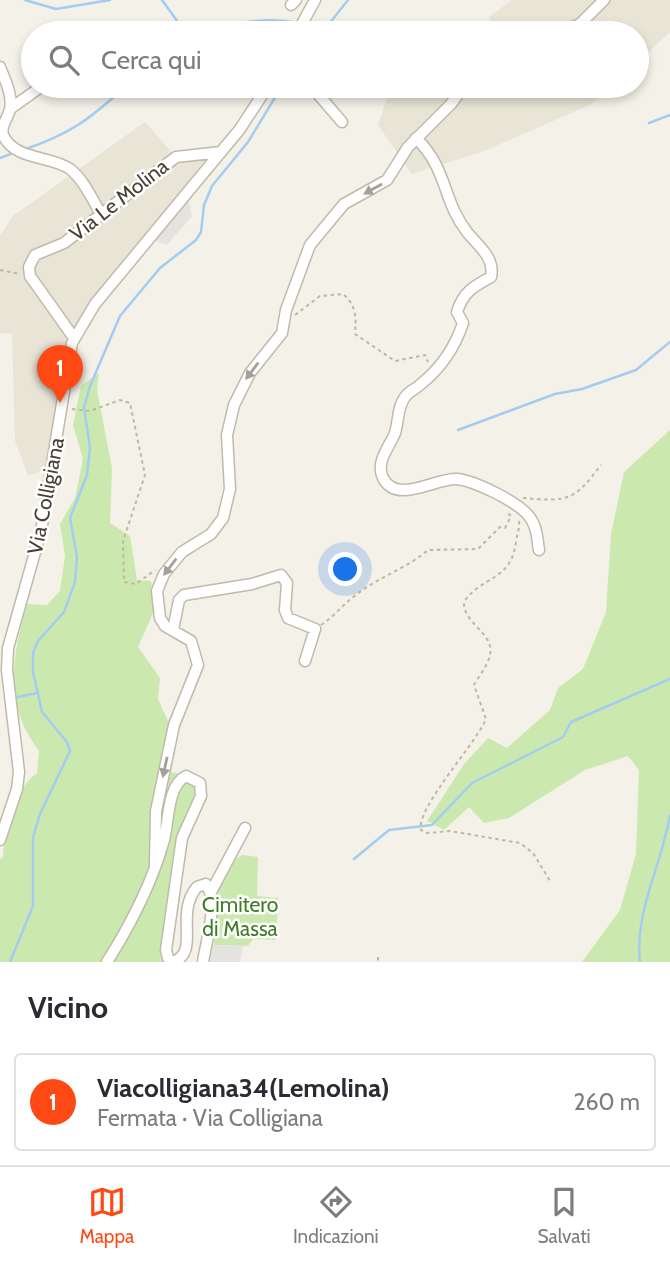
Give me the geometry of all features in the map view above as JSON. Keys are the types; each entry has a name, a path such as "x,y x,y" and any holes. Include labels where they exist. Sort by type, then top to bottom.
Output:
{"street":[{"path":"304,21 315,0"},
{"path":"590,12 593,0"},
{"path":"582,21 604,0"},
{"path":"0,67 10,96 10,108 1,132 13,147 25,154 68,168 81,180 101,214"},
{"path":"10,108 25,98"},
{"name":"Via Colligiana","path":"0,840 18,780 19,757 6,710 8,648 41,531 74,338 95,304 221,152 259,98"},
{"path":"321,98 342,122"},
{"path":"155,865 156,811 174,725 198,665 191,641 160,618 157,591 182,552 211,534 223,518 230,489 228,435 234,405 240,387 285,326 298,274 315,236 344,204 387,180 416,138 455,98"},
{"path":"416,138 436,160 452,208 487,255 493,268 491,277 473,285 465,295 457,312 463,323 447,357 407,394 400,405 395,432 381,464 382,476 389,485 399,490 455,479 477,484 529,516 537,531 538,550"},
{"name":"Via Le Molina","path":"30,276 29,267 34,255 64,243 176,157 221,152"},
{"path":"30,276 74,338"},
{"path":"173,630 179,600 184,595 252,584 281,575 288,583 285,610 288,618 315,629 305,661"},
{"path":"107,962 136,912 163,841 175,786 182,778 194,778 200,783 201,796 182,838 173,920 166,950 170,960 180,959 186,950 185,912 193,892 203,884 211,892"},
{"path":"203,962 211,892 245,828"}],"path":[{"path":"0,270 30,276"},
{"path":"285,326 320,296 343,294 351,301 357,317 355,334 395,361 425,355 430,366 429,375"},
{"path":"62,408 90,411 120,400 130,403 145,475 123,541 124,582 136,584 160,567 172,564"},
{"path":"510,503 572,496 580,492 601,465"},
{"path":"315,629 338,613 355,595 410,566 428,550 478,550 499,527 505,528 511,516 510,503"},
{"path":"510,503 520,524 514,556 505,570 470,594 464,602 470,620 486,636 490,646 490,656 474,685 486,719 458,765 434,794 419,824 421,830 427,833 450,831 520,843 533,853 550,881"},
{"path":"377,957 378,962"}],"shaded area":[{"path":"512,0 670,0 670,32 649,52 649,21 491,21 489,17"},
{"path":"387,98 598,98 590,105 484,151 412,174 378,125"},
{"path":"145,122 175,156 209,155 66,337 49,470 28,475 15,441 12,334 0,333 0,236 13,216"},
{"path":"188,197 192,216 167,245 153,239"},
{"path":"214,945 243,946 240,962 206,962 208,948"}],"green space":[{"path":"99,373 97,390 112,468 110,523 130,536 137,580 151,581 154,611 138,647 160,678 158,699 169,723 162,770 180,774 197,786 196,799 161,947 166,962 0,962 0,859 3,857 11,811 22,789 37,773 39,751 20,716 15,698 17,643 27,604 47,605 60,591 65,556 60,524 75,498 83,459 73,425 81,386"},
{"path":"670,430 670,962 582,962 620,910 636,854 639,770 628,756 585,770 509,818 484,823 469,807 444,830 427,821 464,764 488,738 507,748 550,710 558,688 583,669 606,612 611,534 624,472"},
{"name":"Cimitero di Massa","path":"242,855 258,857 257,896 278,898 276,940 253,939 248,946 214,945 219,883 231,863"}],"waterway":[{"path":"25,0 56,9 110,0"},
{"path":"162,0 177,21"},
{"path":"331,21 348,0"},
{"path":"264,21 283,21"},
{"path":"23,150 78,125 112,98"},
{"path":"10,962 33,906 33,837 40,814 70,751 67,742 42,712 33,672 33,653 38,641 64,612 75,582 77,557 70,518 87,475 90,448 84,407 90,386 120,316 160,268 196,240 201,232 204,205 212,186 248,142 275,98"},
{"path":"649,123 670,115"},
{"path":"0,158 13,153"},
{"path":"458,430 555,394 582,389 636,370 670,342"},
{"path":"354,859 389,830 432,825 472,783 563,737 571,722 670,679"},
{"path":"13,698 37,693"},
{"path":"640,962 641,925 670,815"}],"place":[{"name":"Viacolligiana34(Lemolina)","path":"60,403"}]}
